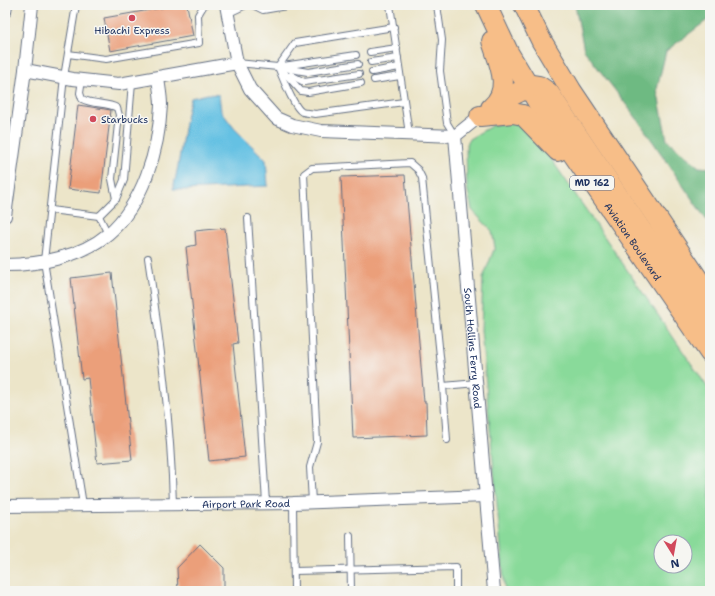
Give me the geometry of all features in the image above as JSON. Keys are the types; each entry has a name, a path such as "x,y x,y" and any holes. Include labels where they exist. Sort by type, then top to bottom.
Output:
{"main road":[{"path":"481,5 503,82 502,93 497,103"},
{"name":"Aviation Boulevard","path":"486,5 509,54 528,87 606,204 710,353"},
{"name":"MD 162","path":"524,5 541,40 571,90 710,296"},
{"path":"480,116 497,103 528,87 539,86 549,93 642,231 710,323"},
{"path":"480,116 514,113 523,115 532,122 606,204"}],"street":[{"path":"5,11 6,5"},
{"path":"5,216 25,70 32,5"},
{"path":"226,9 237,63 250,89 276,118 292,125 321,131 455,136 480,116"},
{"path":"25,70 64,78 118,84 237,63"},
{"path":"5,265 44,261 87,248 108,234 126,215 142,185 156,140 161,105 158,78"},
{"name":"South Hollins Ferry Road","path":"455,136 494,591"},
{"name":"Airport Park Road","path":"5,506 293,503 486,496"}],"lane":[{"path":"76,5 64,78 44,261 83,505"},
{"path":"68,54 106,59 199,43 198,15 204,5"},
{"path":"226,9 246,5"},
{"path":"253,5 263,10 292,5"},
{"path":"390,5 409,134"},
{"path":"437,5 442,40 440,71 447,123 455,136"},
{"path":"278,66 295,43 394,27"},
{"path":"370,52 396,48"},
{"path":"278,66 356,55"},
{"path":"371,62 398,58"},
{"path":"237,63 278,66 308,72 358,64"},
{"path":"278,66 304,82 359,74"},
{"path":"278,66 301,91 308,92 361,83"},
{"path":"278,66 294,104 301,112 315,114 404,102"},
{"path":"372,72 399,67"},
{"path":"374,80 400,76"},
{"path":"82,80 80,93 82,99 88,102 112,105 117,108 119,115 112,179 116,199"},
{"path":"99,216 116,199 124,180 132,82"},
{"path":"312,502 310,467 317,442 304,174 312,168 410,163 418,170 422,178 447,440"},
{"path":"50,210 99,216"},
{"path":"99,216 108,234"},
{"path":"248,218 266,503"},
{"path":"148,258 159,331 172,465 174,504"},
{"path":"443,386 477,384"},
{"path":"293,503 294,591"},
{"path":"350,536 351,591"},
{"path":"294,571 456,567 456,591"}],"green space":[{"path":"575,5 710,5 710,18 666,51 657,89 667,140 699,167 710,168 710,225 638,120 584,50"},
{"path":"522,122 547,153 710,391 710,591 505,591 481,330 483,278 495,247 492,231 472,210 467,187 466,148 469,139 493,125"}],"water":[{"path":"208,94 219,95 221,111 234,128 266,160 268,186 182,190 173,189 191,98"}],"building":[{"path":"178,5 187,5 193,36 110,51 104,18"},
{"path":"78,105 111,110 101,193 68,189"},
{"path":"405,175 424,402 426,402 427,435 353,438 341,177"},
{"path":"225,228 238,343 233,344 245,457 209,461 186,247 196,245 195,231"},
{"path":"112,273 132,460 97,463 88,378 82,379 71,278"},
{"path":"200,544 224,568 224,591 178,591 177,568"}],"place":[{"name":"Hibachi Express","path":"132,18"},
{"name":"Starbucks","path":"93,119"}]}
